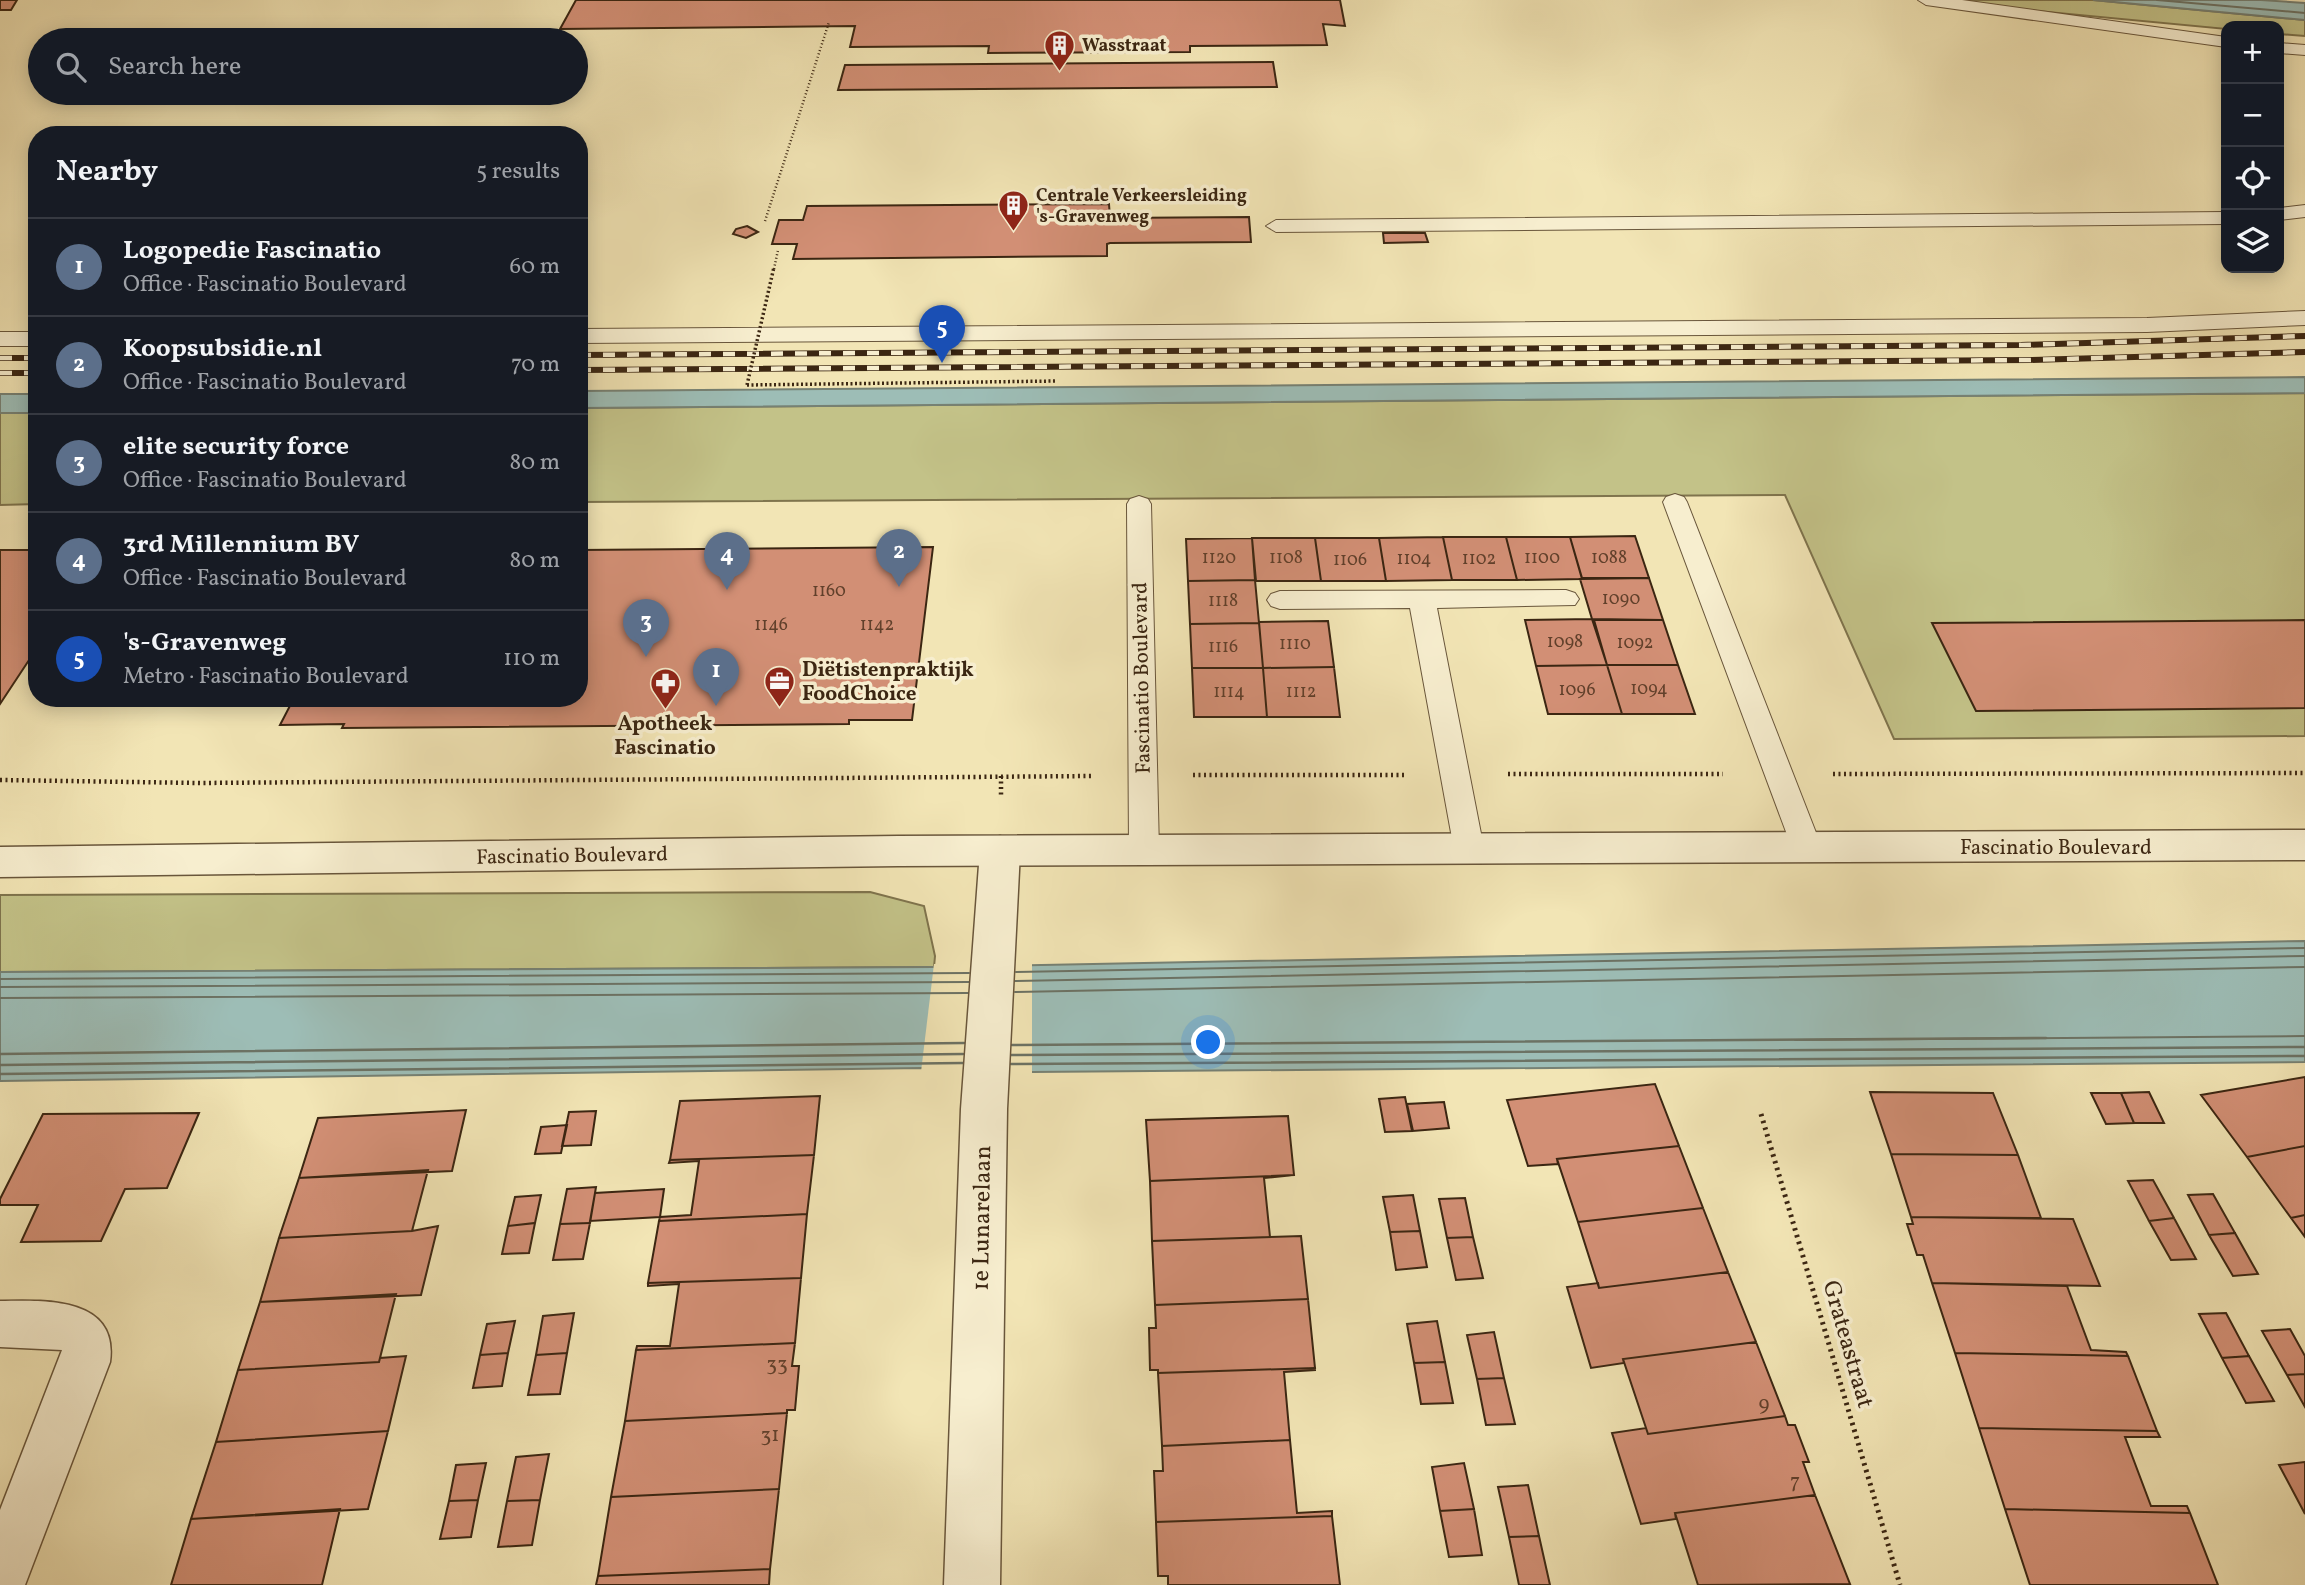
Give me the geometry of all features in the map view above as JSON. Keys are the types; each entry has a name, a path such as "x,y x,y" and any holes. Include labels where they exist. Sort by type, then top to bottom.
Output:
{"street":[{"name":"Fascinatio Boulevard","path":"0,862 1000,851 2305,845"},
{"name":"1e Lunarelaan","path":"972,1585 984,1109 1000,851"},
{"path":"0,1324 64,1326 83,1336 88,1345 85,1362 0,1578"}],"lane":[{"path":"1926,0 2221,40"},
{"path":"2284,48 2305,50"},
{"path":"2284,213 2305,211"},
{"path":"1276,226 2221,218"},
{"path":"588,336 2147,325 2305,318"},
{"path":"0,339 28,339"},
{"path":"1675,502 1807,848"},
{"name":"Fascinatio Boulevard","path":"1139,504 1144,851"},
{"path":"1280,600 1566,599"},
{"path":"1423,600 1469,849"}],"path":[{"path":"765,221 829,22"},
{"path":"778,250 747,385 1057,381"},
{"name":"Grateastraat","path":"1761,1114 1900,1585"}],"shaded area":[{"path":"1922,0 2093,0 2305,20 2305,36 2284,34 2284,21 2221,21 2221,29"},
{"path":"2305,393 2305,736 1894,739 1785,495 588,502 588,408"},
{"path":"0,413 28,413 28,504 0,505"},
{"path":"870,892 924,906 935,956 934,967 0,972 0,895"}],"water":[{"path":"2093,0 2261,0 2305,3 2305,20"},
{"path":"2305,377 2305,393 588,408 588,391"},
{"path":"0,394 28,394 28,413 0,413"},
{"path":"2305,941 2305,1062 1032,1072 922,1068 0,1081 0,972 934,967"}],"pier":[{"path":"1032,962 1032,1075 921,1072 934,964"}],"building":[{"path":"0,0 17,0 11,10 0,10"},
{"path":"576,0 1340,0 1345,26 1323,24 1327,45 1190,46 1190,52 988,53 989,46 850,47 855,26 561,28"},
{"name":"Wasstraat","path":"1273,62 1277,87 838,90 845,65"},
{"name":"Centrale Verkeersleiding 's-Gravenweg","path":"1109,204 1110,218 1249,217 1251,242 1110,243 1107,244 1107,256 793,259 797,244 772,244 779,220 803,220 807,206"},
{"path":"747,226 758,232 746,238 733,234 736,229"},
{"path":"1383,233 1425,233 1428,242 1384,243"},
{"path":"1635,536 1649,578 1582,578 1570,537"},
{"path":"1443,537 1506,537 1517,580 1452,580"},
{"path":"1443,537 1452,580 1386,581 1379,538"},
{"path":"1506,537 1570,537 1582,579 1517,580"},
{"path":"1252,538 1315,538 1321,581 1256,581"},
{"path":"1252,538 1255,580 1188,581 1186,539"},
{"path":"1315,538 1379,538 1386,581 1321,581"},
{"path":"933,547 912,720 849,720 849,724 342,728 344,724 280,725 289,707 588,707 588,550"},
{"path":"0,550 28,550 28,662 0,704"},
{"path":"1649,578 1663,620 1592,619 1580,579"},
{"path":"1255,580 1259,623 1190,624 1188,581"},
{"path":"1592,619 1607,665 1536,666 1525,620"},
{"path":"1594,620 1663,620 1678,665 1607,665"},
{"path":"2305,620 2305,708 1976,711 1932,623"},
{"path":"1328,621 1334,667 1263,668 1259,622"},
{"path":"1259,623 1263,668 1192,668 1190,624"},
{"path":"1607,665 1622,714 1548,714 1536,666"},
{"path":"1607,665 1678,665 1695,714 1622,714"},
{"path":"1334,667 1340,717 1267,717 1263,668"},
{"path":"1192,668 1263,668 1267,717 1194,717"},
{"path":"2305,1077 2305,1146 2247,1157 2201,1095"},
{"path":"1655,1084 1679,1146 1557,1159 1558,1164 1528,1166 1507,1100"},
{"path":"1870,1092 1993,1093 2018,1155 1891,1154"},
{"path":"2149,1092 2164,1123 2134,1123 2121,1093"},
{"path":"2091,1093 2121,1093 2134,1123 2106,1124"},
{"path":"820,1096 814,1155 670,1160 680,1101"},
{"path":"1405,1097 1412,1131 1385,1132 1379,1099"},
{"path":"1444,1102 1449,1128 1413,1131 1407,1104"},
{"path":"466,1110 452,1171 299,1178 318,1118"},
{"path":"596,1111 591,1145 562,1146 569,1112"},
{"path":"199,1113 167,1188 125,1189 101,1241 21,1242 38,1205 0,1205 0,1199 43,1114"},
{"path":"1288,1116 1294,1175 1150,1181 1146,1120"},
{"path":"567,1125 561,1153 535,1154 541,1127"},
{"path":"1679,1146 1703,1208 1578,1222 1557,1159"},
{"path":"2305,1146 2305,1215 2291,1218 2247,1157"},
{"path":"1891,1154 2018,1155 2041,1218 1911,1217"},
{"path":"814,1155 807,1214 659,1221 660,1217 691,1215 699,1161 669,1163 670,1160"},
{"path":"428,1170 412,1231 279,1238 299,1178"},
{"path":"1294,1175 1264,1178 1270,1237 1152,1241 1150,1181"},
{"path":"2153,1180 2174,1218 2149,1221 2128,1181"},
{"path":"596,1187 590,1223 560,1224 567,1189"},
{"path":"664,1189 660,1217 590,1221 595,1193"},
{"path":"2213,1194 2235,1233 2209,1235 2188,1195"},
{"path":"541,1195 535,1223 508,1226 515,1197"},
{"path":"1413,1195 1420,1231 1390,1232 1383,1197"},
{"path":"1465,1198 1473,1237 1447,1238 1439,1199"},
{"path":"1703,1208 1728,1272 1599,1288 1578,1222"},
{"path":"807,1214 801,1278 648,1283 659,1221"},
{"path":"2305,1215 2305,1237 2291,1218"},
{"path":"1911,1217 2073,1219 2100,1286 1932,1283 1923,1255 1917,1255 1907,1224 1913,1224"},
{"path":"2174,1218 2196,1259 2171,1260 2149,1221"},
{"path":"535,1223 529,1253 502,1254 508,1226"},
{"path":"590,1223 583,1259 553,1260 560,1224"},
{"path":"438,1226 421,1295 260,1302 279,1238 412,1231"},
{"path":"1420,1231 1427,1267 1396,1270 1390,1232"},
{"path":"2235,1233 2258,1274 2233,1276 2209,1235"},
{"path":"1301,1236 1308,1299 1155,1305 1152,1241"},
{"path":"1473,1237 1483,1278 1456,1280 1447,1238"},
{"path":"1728,1272 1756,1342 1623,1359 1624,1363 1591,1368 1567,1287 1598,1283 1599,1288"},
{"path":"801,1278 795,1343 636,1350 637,1346 670,1346 679,1284 648,1286 648,1283"},
{"path":"1932,1283 2067,1286 2091,1350 2126,1352 2128,1356 1955,1353"},
{"path":"396,1294 379,1362 238,1370 260,1302"},
{"path":"1308,1299 1315,1368 1158,1373 1158,1370 1150,1370 1149,1328 1156,1328 1155,1305"},
{"path":"574,1313 567,1353 536,1355 543,1316"},
{"path":"2226,1313 2249,1356 2222,1358 2199,1314"},
{"path":"515,1321 508,1353 480,1355 487,1324"},
{"path":"1437,1321 1445,1362 1414,1363 1407,1324"},
{"path":"2290,1329 2305,1356 2305,1374 2287,1375 2262,1331"},
{"path":"1494,1332 1504,1378 1477,1379 1467,1335"},
{"path":"1756,1342 1785,1416 1648,1434 1623,1359"},
{"path":"795,1343 792,1366 799,1366 795,1410 787,1410 787,1413 625,1421 636,1350"},
{"path":"508,1353 502,1386 473,1388 480,1355"},
{"path":"567,1353 560,1394 528,1395 536,1355"},
{"path":"1955,1353 2128,1356 2157,1431 1979,1428"},
{"path":"406,1356 388,1431 216,1442 238,1370 379,1362 380,1358"},
{"path":"2249,1356 2274,1401 2246,1403 2222,1358"},
{"path":"1445,1362 1453,1403 1421,1404 1414,1363"},
{"path":"1315,1368 1284,1372 1290,1440 1162,1446 1158,1373"},
{"path":"2305,1374 2305,1407 2287,1375"},
{"path":"1504,1378 1515,1424 1486,1425 1477,1379"},
{"path":"787,1413 779,1489 611,1497 625,1421"},
{"path":"1785,1416 1788,1425 1795,1425 1809,1462 1803,1462 1815,1495 1675,1513 1676,1519 1641,1524 1612,1433 1646,1428 1648,1434"},
{"path":"1979,1428 2157,1431 2160,1437 2125,1437 2151,1506 2187,1506 2190,1513 2005,1509"},
{"path":"388,1431 368,1509 191,1519 216,1442"},
{"path":"1290,1440 1297,1513 1332,1511 1332,1516 1156,1522 1154,1471 1163,1471 1162,1446"},
{"path":"549,1454 540,1500 507,1501 516,1457"},
{"path":"2305,1462 2305,1514 2279,1465"},
{"path":"486,1463 478,1500 449,1501 456,1465"},
{"path":"1464,1463 1474,1509 1440,1511 1432,1467"},
{"path":"1528,1485 1539,1536 1509,1537 1498,1487"},
{"path":"779,1489 770,1569 598,1576 611,1497"},
{"path":"1815,1495 1850,1584 1698,1585 1675,1513"},
{"path":"478,1500 471,1537 440,1539 449,1501"},
{"path":"540,1500 532,1545 498,1547 507,1501"},
{"path":"340,1509 322,1585 171,1585 191,1519"},
{"path":"1474,1509 1482,1555 1449,1557 1440,1511"},
{"path":"2005,1509 2190,1513 2218,1585 2030,1585"},
{"path":"1332,1516 1340,1585 1168,1585 1168,1576 1158,1576 1156,1522"},
{"path":"1539,1536 1550,1585 1519,1585 1509,1537"},
{"path":"770,1569 769,1585 596,1585 598,1576"}],"railway":[{"path":"588,355 2021,345 2305,336"},
{"path":"588,370 2029,360 2305,352"},
{"path":"0,358 28,358"},
{"path":"0,373 28,373"}],"place":[{"name":"Wasstraat","path":"1059,72"},
{"name":"Centrale Verkeersleiding 's-Gravenweg","path":"1013,232"},
{"name":"'s-Gravenweg","path":"942,363"},
{"name":"Koopsubsidie.nl","path":"899,587"},
{"name":"3rd Millennium BV","path":"727,590"},
{"name":"elite security force","path":"646,657"},
{"name":"Logopedie Fascinatio","path":"716,706"},
{"name":"Diëtistenpraktijk FoodChoice","path":"779,708"},
{"name":"Apotheek Fascinatio","path":"665,710"}]}
